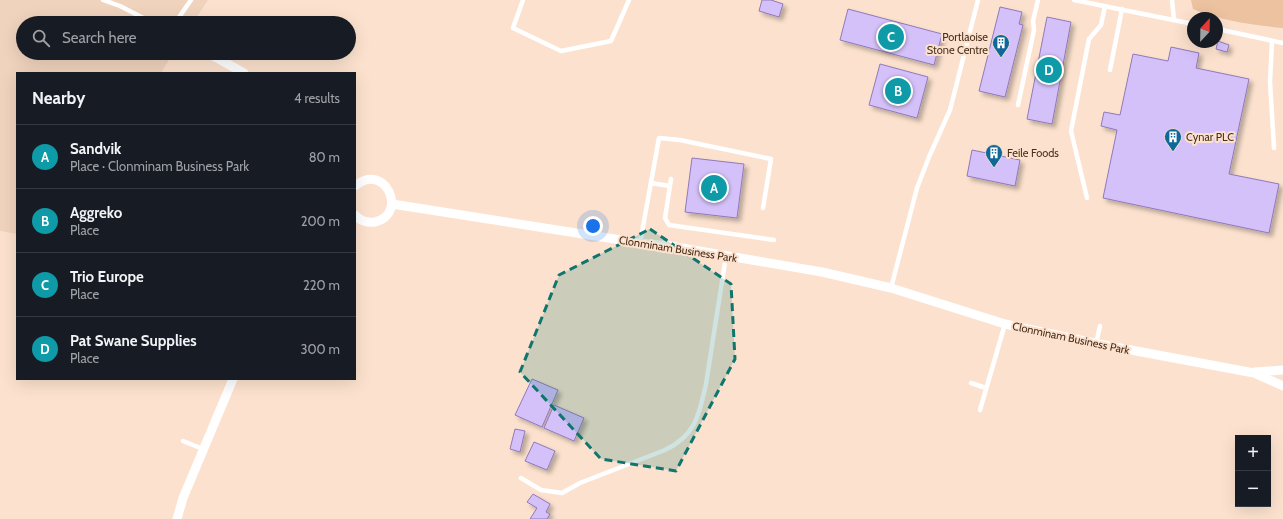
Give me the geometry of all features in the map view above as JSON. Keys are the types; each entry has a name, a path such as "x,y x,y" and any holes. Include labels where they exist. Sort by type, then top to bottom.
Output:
{"street":[{"path":"221,60 242,72"},
{"path":"356,185 366,180 373,180 385,185 392,197 390,211 381,220 368,222 356,217"},
{"name":"Clonminam Business Park","path":"392,204 640,243 670,246 822,272 891,288 1004,324 1096,344 1254,373 1283,386"},
{"name":"Clonminam Business Park","path":"1254,373 1283,370"},
{"path":"177,519 183,498 233,380"}],"lane":[{"path":"103,0 120,6 139,16"},
{"path":"180,16 191,0"},
{"path":"524,0 514,28 561,51 611,41 628,0"},
{"path":"891,288 917,188 950,110 978,0"},
{"path":"1018,105 1034,30 1033,21 1038,0"},
{"path":"1074,0 1187,23"},
{"path":"1172,0 1174,20"},
{"path":"1087,198 1071,131 1089,39 1101,25 1105,6"},
{"path":"1110,70 1122,9"},
{"path":"1223,30 1283,43"},
{"path":"1272,41 1270,82 1274,148"},
{"path":"640,243 659,138 680,140 771,159 763,208"},
{"path":"671,179 665,218 669,225 774,240"},
{"path":"651,183 670,186"},
{"path":"521,478 541,490 562,493 580,483 665,450 684,438 693,427 704,390 726,256"},
{"path":"980,410 1004,324"},
{"path":"1096,344 1100,326"},
{"path":"971,384 986,388"},
{"path":"183,441 203,449"}],"highlighted area":[{"path":"650,229 731,284 735,359 676,471 601,459 520,372 559,275"}],"shaded area":[{"path":"0,0 208,0 198,16 16,16 16,60 169,60 162,72 16,72 16,234 0,231"},
{"path":"1191,0 1283,0 1283,28 1249,24 1223,18 1223,12 1201,12 1193,9"}],"building":[{"path":"762,0 771,0 783,4 779,17 759,11"},
{"name":"Portlaoise Stone Centre","path":"1000,7 1022,12 1019,24 1023,25 1005,97 979,91"},
{"path":"848,9 942,34 934,65 840,40"},
{"path":"1047,17 1071,22 1052,124 1027,119"},
{"path":"1223,43 1229,45 1227,52 1216,49 1223,48"},
{"name":"Cynar PLC","path":"1171,47 1199,53 1196,68 1249,79 1229,174 1279,184 1269,233 1103,198 1117,130 1101,126 1104,112 1120,115 1133,54 1168,61"},
{"path":"880,64 928,77 917,118 869,105"},
{"name":"Feile Foods","path":"972,150 1020,160 1015,186 967,176"},
{"path":"692,158 744,164 737,218 685,212"},
{"path":"532,379 558,390 542,427 515,415"},
{"path":"554,405 584,418 574,441 544,428"},
{"path":"515,429 525,431 520,452 510,449"},
{"path":"534,442 555,451 547,470 525,461"},
{"path":"533,494 550,504 546,512 550,514 547,519 530,519 537,508 527,502"}],"place":[{"name":"Trio Europe","path":"891,37"},
{"name":"Portlaoise Stone Centre","path":"1001,58"},
{"name":"Pat Swane Supplies","path":"1049,70"},
{"name":"Aggreko","path":"898,91"},
{"name":"Cynar PLC","path":"1173,152"},
{"name":"Feile Foods","path":"994,168"},
{"name":"Sandvik","path":"714,188"}]}
